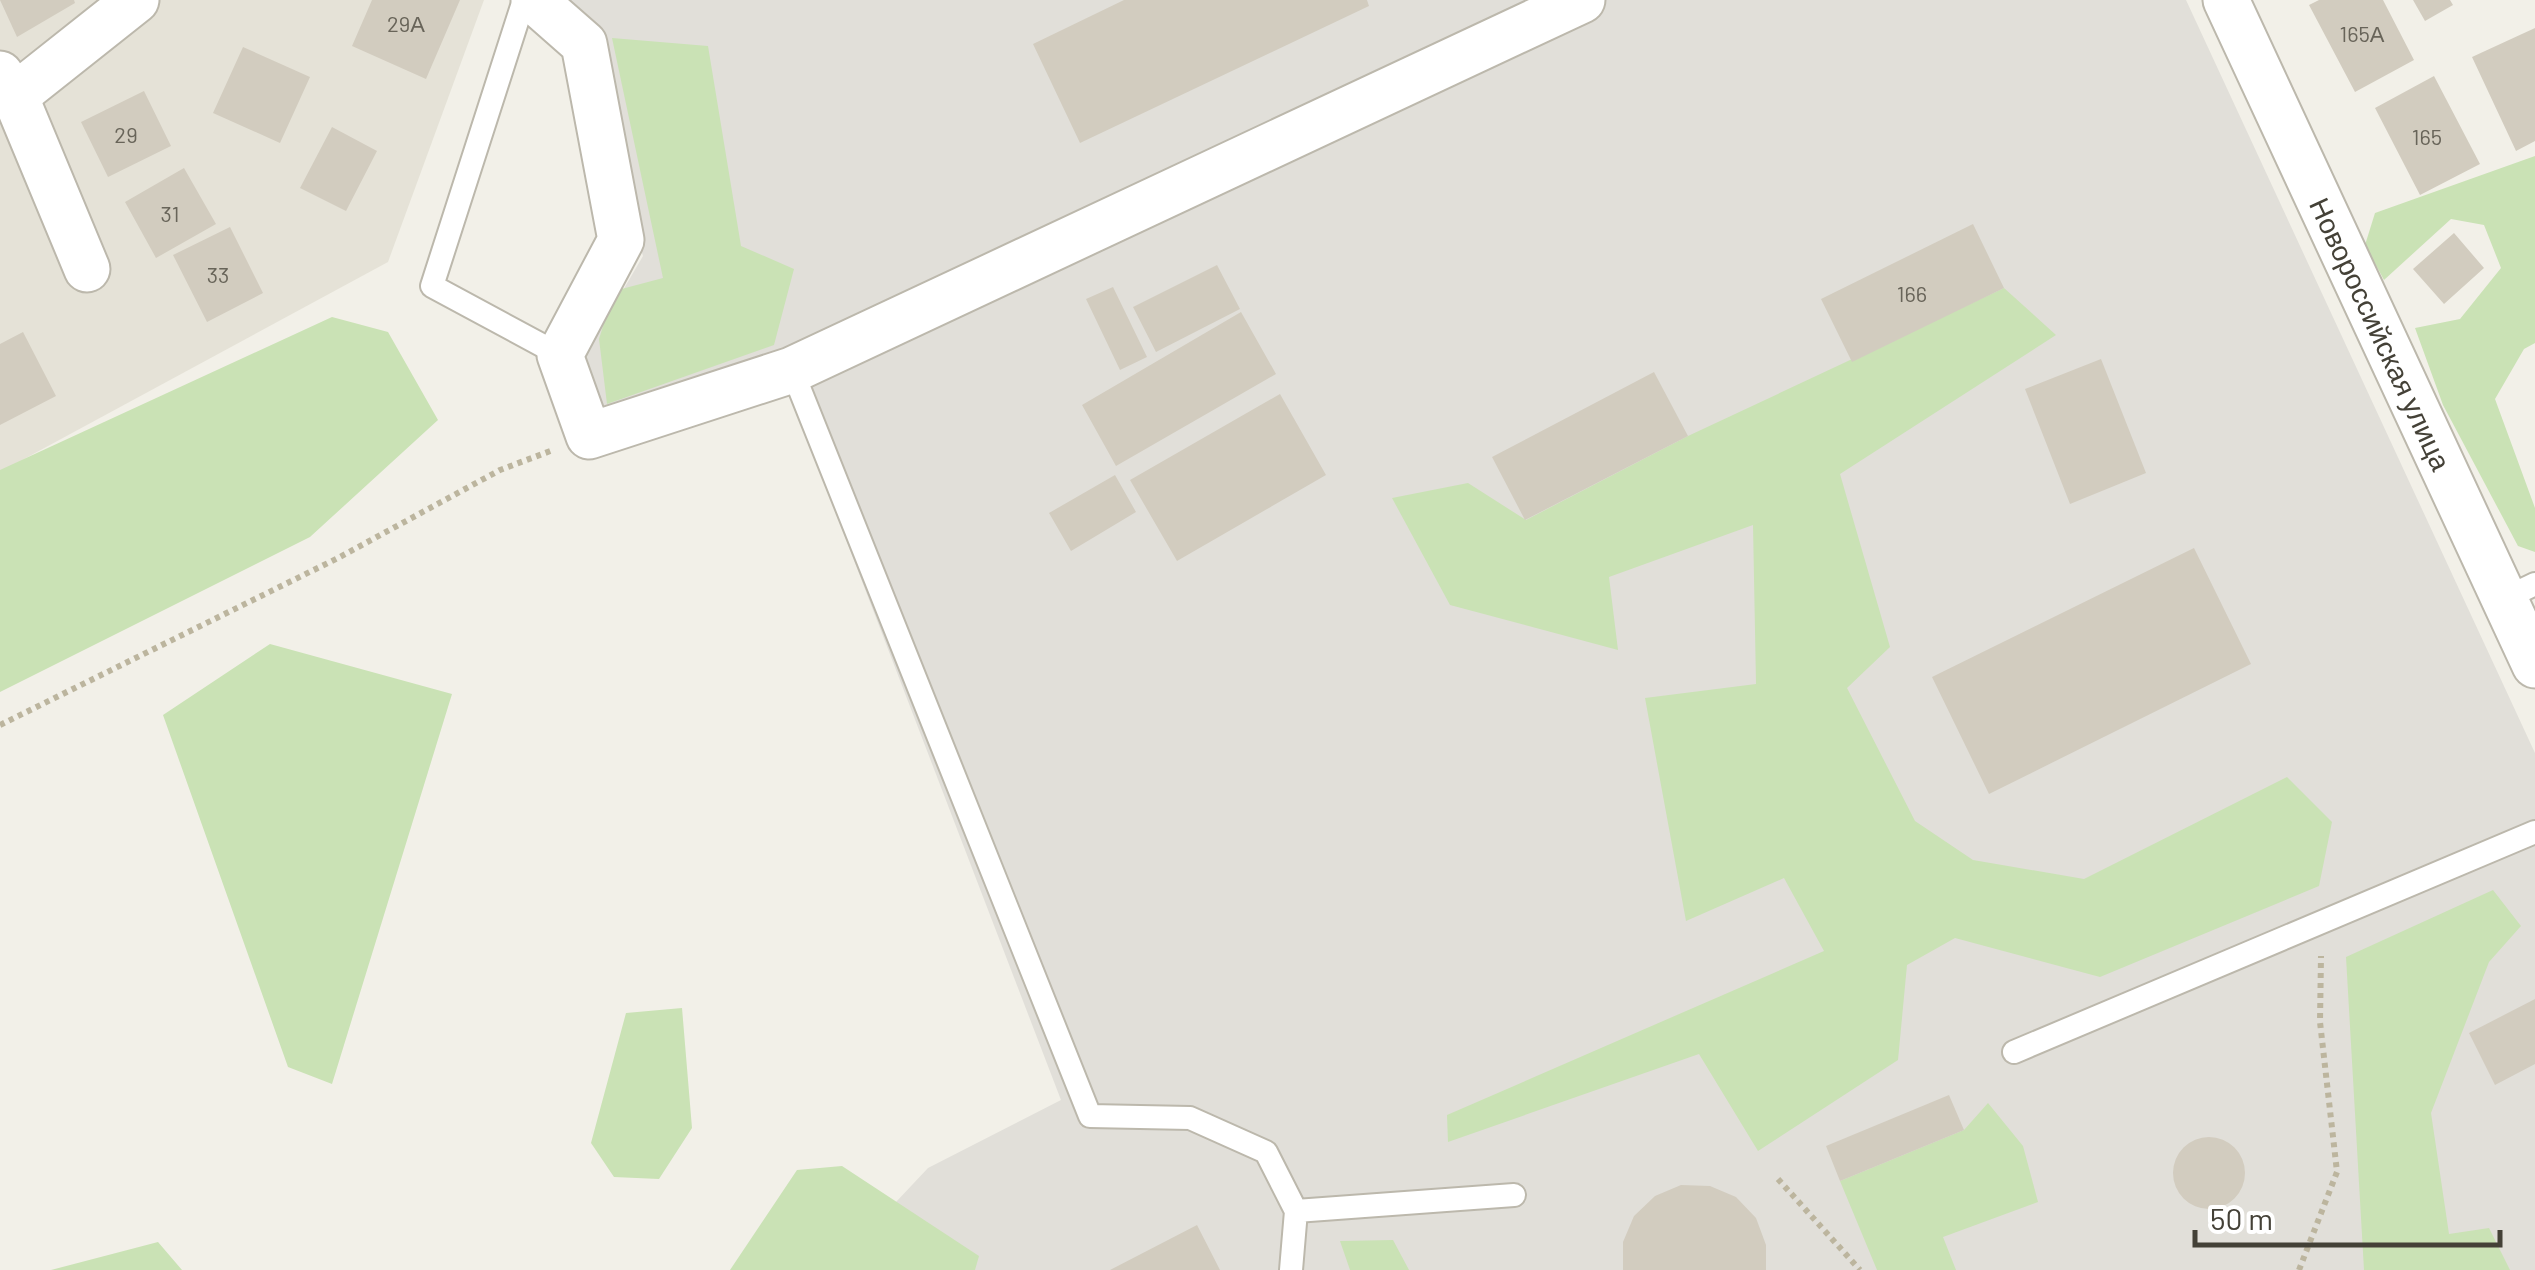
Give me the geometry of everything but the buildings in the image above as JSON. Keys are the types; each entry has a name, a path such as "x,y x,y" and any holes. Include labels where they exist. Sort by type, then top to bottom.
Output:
{"street":[{"path":"87,269 7,85 136,0"},
{"path":"534,0 584,44 621,240 560,354 589,436 792,370 1582,0"},
{"name":"Новороссийская улица","path":"2226,0 2520,592 2535,665"}],"lane":[{"path":"524,0 432,286 560,354"},
{"path":"792,370 1090,1116 1190,1118 1266,1152 1296,1211 1291,1270"},
{"path":"2014,1052 2535,832"},
{"path":"1296,1211 1514,1195"}],"path":[{"path":"0,726 338,558 500,470 589,436"},
{"path":"2300,1270 2337,1172 2320,1022 2321,925"},
{"path":"1778,1179 1860,1270"}],"shaded area":[{"path":"0,0 484,0 388,262 0,472"},
{"path":"565,0 2186,0 2535,753 2535,1270 832,1270 928,1168 1061,1100 779,365 610,424 581,362 643,256"}],"green space":[{"path":"612,38 708,46 741,246 794,269 774,345 607,404 599,339 614,291 663,278"},
{"path":"2535,156 2535,343 2524,349 2495,399 2535,508 2535,552 2518,546 2443,405 2415,328 2460,319 2501,268 2484,225 2451,219 2384,280 2365,245 2375,213"},
{"path":"2004,288 2056,335 1840,474 1890,647 1847,688 1915,821 1973,860 2084,879 2287,777 2332,822 2319,886 2100,977 1955,938 1907,965 1898,1060 1758,1151 1699,1054 1448,1142 1447,1115 1824,951 1784,878 1686,921 1645,698 1756,684 1753,525 1609,577 1618,650 1450,605 1392,498 1468,483 1526,520 1688,436"},
{"path":"332,317 388,332 438,420 310,537 0,692 0,470"},
{"path":"270,644 452,694 332,1084 288,1067 163,715"},
{"path":"2493,890 2521,926 2489,962 2431,1113 2449,1234 2489,1228 2510,1270 2364,1270 2346,957"},
{"path":"682,1008 692,1128 659,1179 614,1177 591,1143 626,1013"},
{"path":"1988,1103 2023,1146 2038,1202 1943,1237 1956,1270 1877,1270 1840,1181 1964,1130"},
{"path":"842,1166 979,1256 975,1270 730,1270 797,1170"},
{"path":"1393,1240 1409,1270 1350,1270 1340,1241"},
{"path":"158,1242 182,1270 51,1270"}]}
